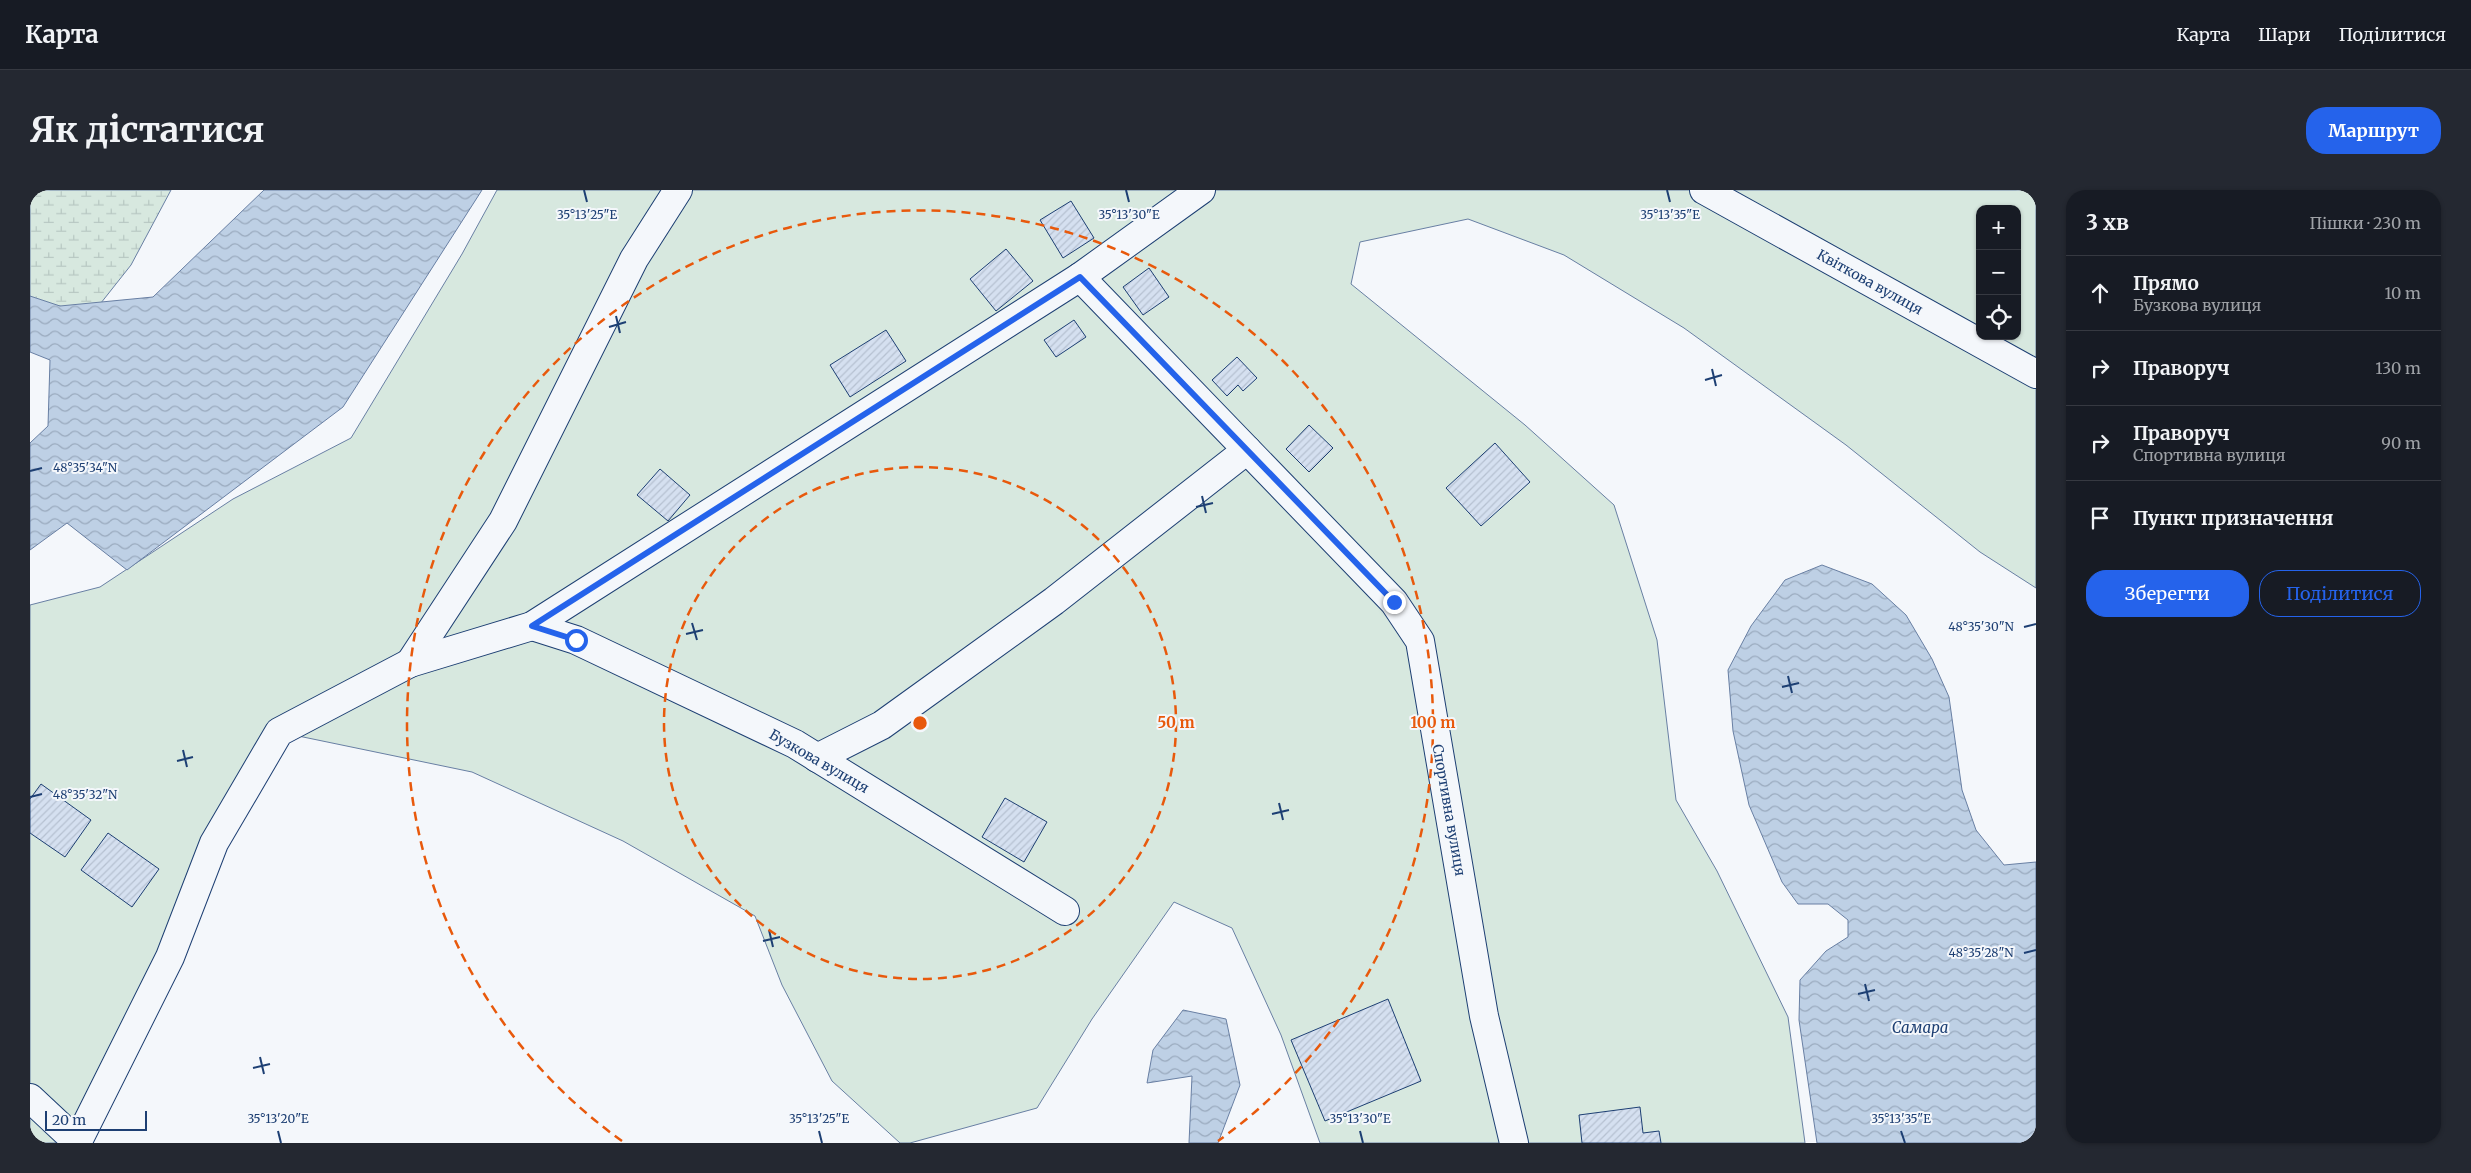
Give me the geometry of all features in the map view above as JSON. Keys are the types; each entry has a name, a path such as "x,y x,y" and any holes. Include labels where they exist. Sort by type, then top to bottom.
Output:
{"street":[{"path":"410,663 502,521 634,259 678,190"},
{"path":"30,1098 77,1143 170,957 214,843 279,732 410,663 532,626 1080,277 1201,190"},
{"name":"Квіткова вулиця","path":"1704,190 2036,374"},
{"name":"Спортивна вулиця","path":"1080,277 1394,602 1420,641 1484,1016 1514,1143"},
{"path":"817,758 882,725 1054,601 1246,450"},
{"name":"Бузкова вулиця","path":"532,626 576,640 795,744 1065,911"}],"green space":[{"path":"30,190 171,190 131,265 93,313 30,300"},
{"path":"497,190 2036,190 2036,588 1980,552 1846,445 1684,328 1564,255 1468,219 1360,242 1351,284 1525,425 1614,505 1657,640 1676,800 1717,871 1788,1017 1805,1143 1320,1143 1281,1035 1232,928 1174,902 1092,1019 1037,1108 910,1143 900,1143 832,1081 782,985 755,916 623,841 472,772 279,732 77,1143 30,1143 30,605 100,587 233,499 351,438 462,254"}],"water":[{"path":"264,190 482,190 343,407 127,570 67,523 30,550 30,443 48,426 50,360 30,352 30,296 60,306 153,297"},
{"name":"Самара","path":"1822,565 1872,584 1906,615 1932,659 1949,697 1962,790 1976,830 2004,865 2036,862 2036,1143 1817,1143 1799,1020 1800,980 1826,951 1848,937 1848,920 1828,904 1798,904 1782,882 1749,805 1733,731 1728,670 1751,626 1785,580"},
{"path":"1183,1010 1226,1019 1240,1085 1218,1143 1189,1143 1192,1076 1147,1083 1153,1050"}],"building":[{"path":"1071,201 1094,238 1063,258 1040,220"},
{"path":"1006,249 1033,281 996,311 970,279"},
{"path":"1149,268 1169,297 1143,315 1123,287"},
{"path":"1074,320 1086,337 1056,357 1044,340"},
{"path":"886,330 906,361 850,397 830,365"},
{"path":"1237,357 1257,378 1243,391 1238,385 1227,396 1212,380"},
{"path":"1309,425 1333,448 1309,472 1286,449"},
{"path":"1495,443 1530,482 1481,526 1446,488"},
{"path":"660,469 690,495 668,521 637,495"},
{"path":"41,784 91,820 65,857 30,833 30,799"},
{"path":"1005,798 1047,822 1024,862 982,837"},
{"path":"108,833 159,869 132,907 81,870"},
{"path":"1388,999 1421,1081 1325,1121 1291,1040"},
{"path":"1640,1107 1643,1133 1659,1131 1661,1143 1582,1143 1579,1115"}],"route":[{"path":"576,640 532,626 1080,277 1394,602"}]}
